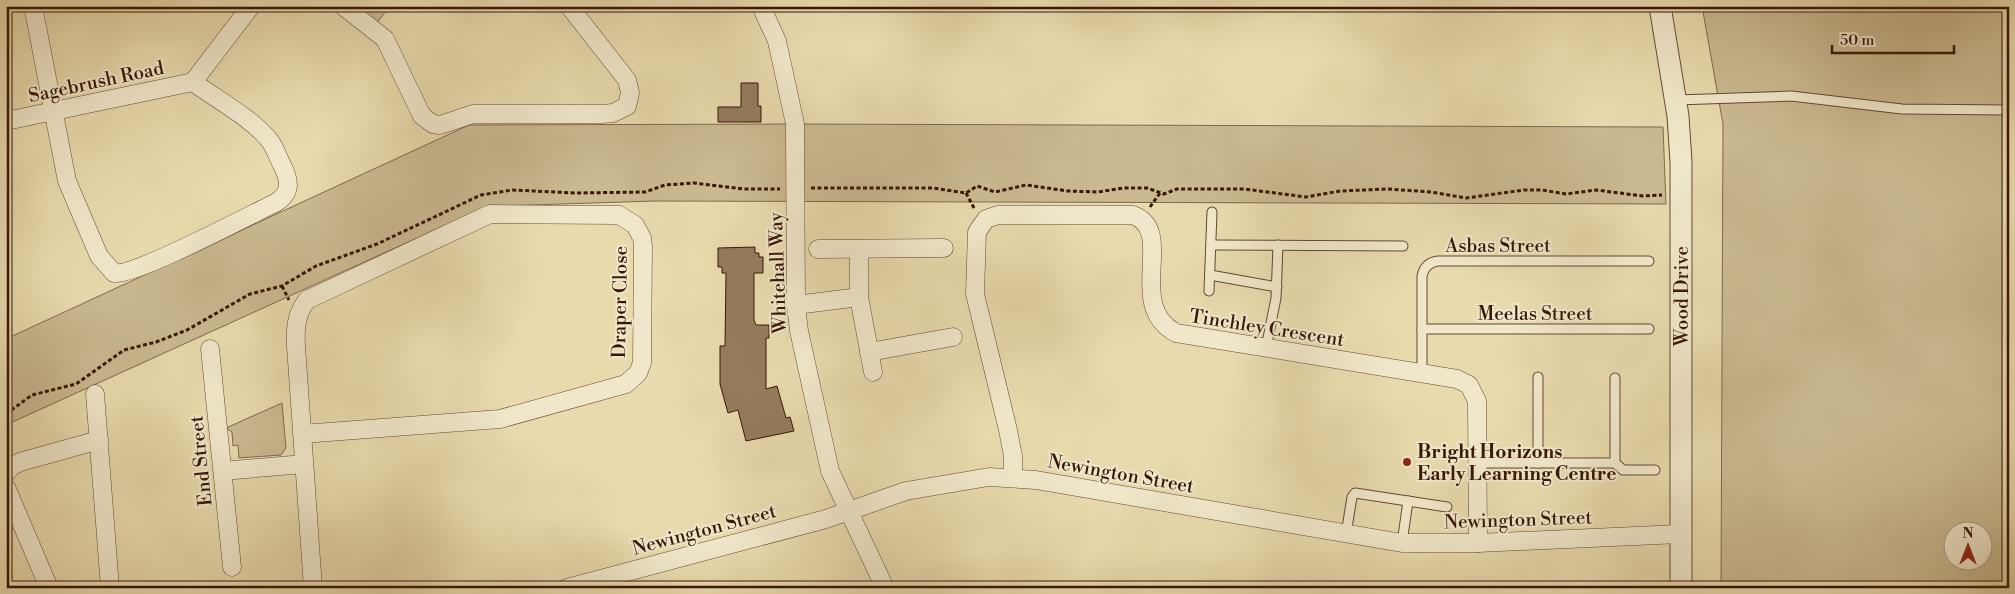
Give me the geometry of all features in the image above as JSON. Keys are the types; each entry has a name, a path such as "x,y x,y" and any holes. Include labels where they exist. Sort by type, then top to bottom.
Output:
{"street":[{"path":"33,6 72,197 99,256 110,270 120,274 167,255 275,203 287,193 289,188 285,172 271,142 254,126 193,82 251,6"},
{"path":"343,6 385,39 422,116 433,124 440,126 473,114 602,114 613,113 627,106 630,93 627,80 569,6"},
{"name":"Whitehall Way","path":"761,6 777,41 787,80 795,124 796,305 799,332 830,471 885,588"},
{"name":"Wood Drive","path":"1660,6 1676,100 1682,195 1680,588"},
{"name":"Sagebrush Road","path":"6,121 193,82"},
{"name":"Draper Close","path":"302,434 500,419 626,384 638,373 642,362 643,246 639,232 628,219 609,213 490,214 315,295 302,306 295,332 304,464 313,588"},
{"name":"Tinchley Crescent","path":"1013,477 1013,456 1008,430 975,294 976,237 979,227 986,219 998,215 1126,215 1139,218 1150,232 1152,298 1160,321 1176,333 1457,379 1472,390 1477,401 1478,543"},
{"path":"818,249 944,248"},
{"path":"859,249 859,297 873,372"},
{"path":"796,305 859,297"},
{"path":"869,352 953,337"},
{"name":"End Street","path":"210,350 232,567"},
{"path":"95,394 110,588"},
{"path":"6,473 11,467 20,462 99,440"},
{"path":"222,471 304,464"},
{"name":"Newington Street","path":"567,588 849,511 906,491 989,477 1013,477 1402,543 1478,543 1680,534"},
{"path":"7,491 49,588"}],"lane":[{"path":"1676,100 1791,96 1902,109 2009,110"},
{"path":"1209,291 1212,212"},
{"path":"1211,244 1403,246"},
{"path":"1266,348 1277,287 1278,245"},
{"name":"Asbas Street","path":"1422,374 1422,276 1426,266 1434,261 1649,261"},
{"path":"1210,275 1277,287"},
{"name":"Meelas Street","path":"1422,329 1649,329"},
{"path":"1538,377 1538,462"},
{"path":"1615,378 1615,463"},
{"path":"1477,462 1615,463 1623,470 1655,470"},
{"path":"1346,534 1352,497 1355,493 1447,507"},
{"path":"1402,543 1408,502"}],"path":[{"path":"6,414 32,395 76,384 124,350 179,333 236,300 267,288 282,286 316,266 376,244 480,195 512,190 576,193 646,192 665,185 694,183 744,189 933,188 966,193 977,186 1002,192 1026,185 1068,191 1098,192 1123,188 1147,188 1164,194 1177,190 1244,189 1306,197 1340,191 1388,189 1431,192 1466,198 1524,190 1542,190 1566,194 1596,190 1643,196 1682,195"}],"shaded area":[{"path":"352,6 390,6 376,24"},
{"path":"1702,6 2009,6 2009,588 1721,588 1723,124"},
{"path":"794,124 1663,127 1666,204 654,201 500,206 472,213 6,425 6,339 469,125"},
{"path":"282,403 286,448 281,455 239,458 238,445 233,446 232,432 226,428"}],"building":[{"path":"741,83 758,83 758,106 761,106 761,122 718,122 718,107 741,107"},
{"path":"755,247 755,253 759,253 759,257 763,257 763,273 754,273 754,320 756,325 769,325 769,338 766,338 766,389 777,386 786,418 790,417 794,431 746,441 738,410 728,413 720,384 720,346 725,346 726,273 722,273 722,267 718,267 718,248"}],"place":[{"name":"Bright Horizons Early Learning Centre","path":"1407,462"}]}
